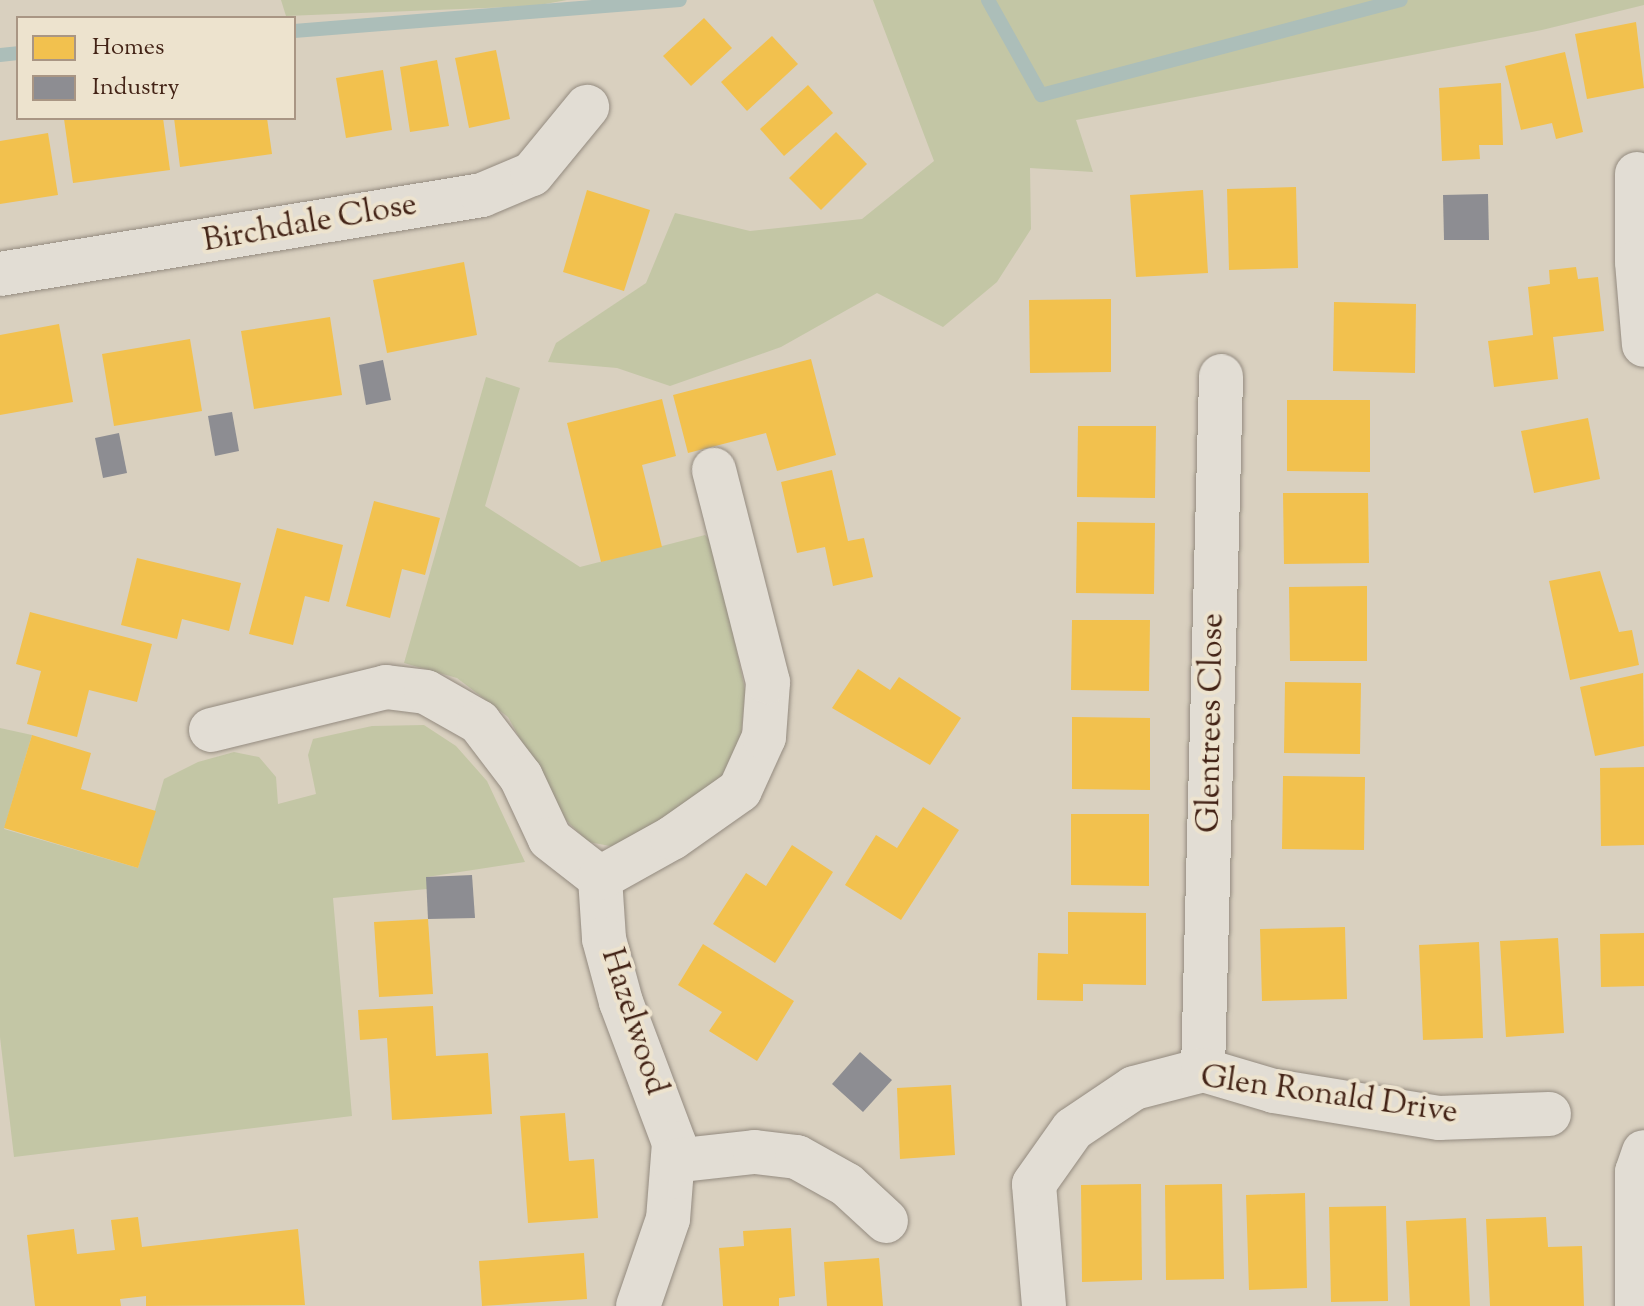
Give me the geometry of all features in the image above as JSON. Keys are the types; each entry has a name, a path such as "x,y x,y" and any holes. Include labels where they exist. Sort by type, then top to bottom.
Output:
{"street":[{"name":"Birchdale Close","path":"0,274 482,195 532,174 587,107"},
{"path":"1637,174 1637,262 1644,345"},
{"name":"Glentrees Close","path":"1203,1070 1221,376"},
{"path":"211,730 386,687 426,692 479,722 521,777 550,839 600,878 672,838 740,790 764,737 768,682 714,470"},
{"name":"Hazelwood","path":"600,878 611,964 674,1143 668,1219 638,1306"},
{"name":"Glen Ronald Drive","path":"1044,1306 1034,1184 1073,1129 1134,1088 1203,1070 1274,1091 1439,1118 1549,1114"},
{"path":"673,1161 755,1152 797,1157 847,1185 886,1221"},
{"path":"1637,1306 1637,1172 1644,1152"}],"green space":[{"path":"281,0 567,0 534,6 286,16"},
{"path":"873,0 1644,0 1644,5 1542,30 1076,120 1093,172 1030,168 1031,229 997,282 943,327 877,293 781,347 670,386 617,368 548,362 556,343 646,283 675,213 750,231 862,219 934,161"},
{"path":"486,377 520,388 485,506 580,567 705,535 714,544 745,690 741,735 722,776 642,837 616,847 588,842 563,817 508,717 457,678 404,663"},
{"path":"424,725 456,746 487,781 525,862 427,877 427,889 333,898 352,1116 14,1157 0,1037 0,728 32,735 4,829 138,868 164,779 198,762 234,752 259,757 276,777 278,804 316,794 308,755 313,739 372,726"}],"building: Homes":[{"path":"704,18 732,48 691,86 663,56"},
{"path":"1636,22 1644,88 1587,99 1575,34"},
{"path":"772,36 798,64 747,111 721,82"},
{"path":"496,50 510,119 469,128 455,58"},
{"path":"1565,52 1583,132 1556,139 1552,123 1521,130 1505,66"},
{"path":"437,60 449,126 410,132 400,67"},
{"path":"383,70 392,130 346,138 336,78"},
{"path":"1501,83 1503,145 1479,145 1480,159 1442,161 1439,88"},
{"path":"808,85 833,113 784,156 760,129"},
{"path":"64,120 163,120 170,170 73,183"},
{"path":"174,120 267,120 272,154 180,167"},
{"path":"836,132 867,164 821,210 789,178"},
{"path":"48,133 58,195 0,204 0,141"},
{"path":"1296,187 1298,268 1229,270 1227,189"},
{"path":"587,190 650,210 624,291 563,272"},
{"path":"1203,190 1208,273 1136,277 1130,195"},
{"path":"464,262 477,335 387,353 373,280"},
{"path":"1576,267 1578,279 1598,277 1604,331 1553,337 1558,379 1494,387 1488,341 1533,335 1528,287 1550,284 1549,270"},
{"path":"1111,299 1111,372 1030,373 1029,300"},
{"path":"1334,302 1416,304 1415,373 1333,371"},
{"path":"330,317 342,395 254,409 241,331"},
{"path":"59,324 73,402 0,415 0,335"},
{"path":"190,339 202,411 114,426 102,354"},
{"path":"811,359 836,455 777,471 766,433 688,453 673,395"},
{"path":"662,399 676,456 642,465 662,547 601,562 567,423"},
{"path":"1287,400 1370,400 1370,472 1287,471"},
{"path":"1588,418 1600,479 1534,493 1521,431"},
{"path":"1078,426 1156,426 1155,498 1077,497"},
{"path":"832,470 848,541 864,538 873,577 833,586 825,547 797,553 781,482"},
{"path":"1283,493 1368,493 1369,563 1284,564"},
{"path":"374,501 440,518 425,575 402,569 390,618 346,606"},
{"path":"1077,522 1155,523 1154,594 1076,593"},
{"path":"277,528 343,545 329,602 305,596 293,645 249,634"},
{"path":"137,558 241,583 229,631 182,619 177,639 121,625"},
{"path":"1600,571 1619,632 1632,630 1639,665 1570,680 1549,581"},
{"path":"1367,586 1367,661 1290,661 1289,587"},
{"path":"30,612 152,644 137,702 89,690 77,737 27,724 41,671 16,664"},
{"path":"1072,620 1150,620 1149,691 1071,690"},
{"path":"858,669 890,690 899,677 961,718 930,765 832,708"},
{"path":"1643,673 1644,746 1595,756 1580,687"},
{"path":"1285,682 1361,683 1360,754 1284,753"},
{"path":"1072,717 1150,718 1150,790 1072,789"},
{"path":"32,735 91,753 81,789 156,811 138,868 4,828"},
{"path":"1644,767 1644,845 1601,846 1600,768"},
{"path":"1283,776 1365,777 1364,850 1282,849"},
{"path":"923,807 959,830 901,920 845,885 876,835 897,848"},
{"path":"1071,814 1149,814 1149,886 1071,885"},
{"path":"792,845 833,872 775,963 713,924 746,873 766,886"},
{"path":"1068,912 1146,913 1146,985 1083,984 1083,1001 1037,1000 1038,953 1068,954"},
{"path":"428,919 433,994 379,997 374,922"},
{"path":"1345,927 1347,999 1262,1001 1260,929"},
{"path":"1644,933 1644,986 1601,987 1600,934"},
{"path":"1558,938 1564,1033 1506,1037 1500,941"},
{"path":"1479,942 1483,1038 1423,1040 1419,945"},
{"path":"703,944 794,1001 757,1061 709,1031 722,1012 678,985"},
{"path":"433,1006 436,1056 488,1053 492,1114 392,1120 387,1038 360,1040 358,1010"},
{"path":"951,1085 955,1155 900,1159 897,1088"},
{"path":"565,1113 569,1161 594,1159 598,1218 528,1223 520,1116"},
{"path":"1141,1184 1142,1280 1082,1282 1081,1185"},
{"path":"1222,1184 1224,1279 1166,1280 1165,1185"},
{"path":"1305,1193 1307,1288 1249,1290 1246,1195"},
{"path":"1386,1206 1388,1301 1331,1302 1329,1207"},
{"path":"138,1217 142,1247 298,1229 305,1305 146,1306 146,1296 120,1299 121,1306 35,1306 27,1235 74,1229 77,1254 115,1250 111,1220"},
{"path":"1546,1217 1548,1247 1582,1246 1584,1306 1490,1306 1486,1219"},
{"path":"1466,1218 1470,1306 1410,1306 1406,1221"},
{"path":"791,1228 795,1296 779,1298 779,1306 723,1306 719,1248 744,1246 743,1231"},
{"path":"584,1253 587,1299 482,1306 479,1261"},
{"path":"879,1258 883,1306 827,1306 824,1262"}],"building: Industry":[{"path":"1488,194 1489,240 1444,240 1443,195"},
{"path":"383,360 391,400 366,405 359,365"},
{"path":"232,412 239,451 215,456 208,416"},
{"path":"119,433 127,473 103,478 95,438"},
{"path":"472,875 475,918 428,919 426,877"},
{"path":"860,1052 892,1080 863,1112 832,1084"}],"waterway":[{"path":"296,31 680,0"},
{"path":"988,0 1041,95 1401,0"},
{"path":"0,55 16,53"}]}
